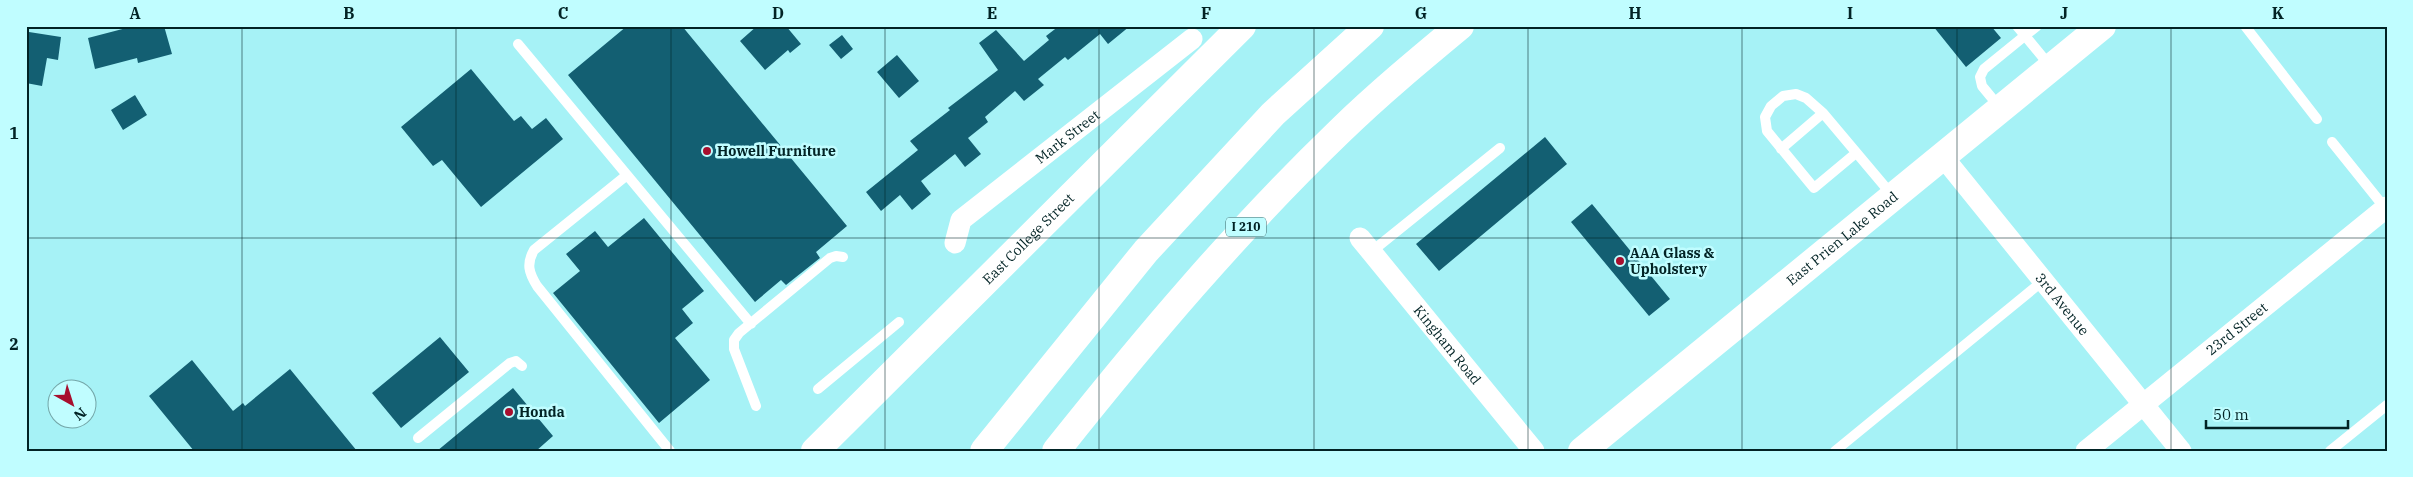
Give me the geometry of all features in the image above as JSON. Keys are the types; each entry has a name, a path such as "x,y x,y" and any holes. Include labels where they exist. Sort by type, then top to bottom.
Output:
{"main road":[{"name":"East College Street","path":"815,451 1242,26"},
{"path":"984,451 1146,251 1274,114 1370,26"},
{"name":"I 210","path":"1056,451 1119,372 1222,251 1339,131 1460,26"},
{"name":"East Prien Lake Road","path":"1582,451 1944,158 2102,26"}],"street":[{"path":"1186,32 1209,59"},
{"name":"Mark Street","path":"955,243 961,220 1186,32"},
{"name":"3rd Avenue","path":"1944,158 2181,451"},
{"name":"23rd Street","path":"2086,451 2386,207"},
{"name":"Kingham Road","path":"1365,244 1534,451"}],"lane":[{"path":"2017,26 2052,68"},
{"path":"2002,109 1982,86 1980,77 1984,70 2037,26"},
{"path":"2245,26 2318,119"},
{"path":"518,44 751,324"},
{"path":"1856,153 1814,188 1767,131 1764,117 1770,106 1783,96 1796,94 1806,98 1823,113 1894,198"},
{"path":"1782,149 1823,113"},
{"path":"2332,142 2386,207"},
{"path":"1365,244 1500,148"},
{"path":"627,175 534,250 529,267 537,286 670,451"},
{"path":"756,406 734,349 734,340 830,258 836,256 843,257"},
{"path":"1835,451 2044,280"},
{"path":"818,389 899,322"},
{"path":"418,438 510,364 516,362 522,366"},
{"path":"2330,451 2387,405"}],"building":[{"path":"134,26 164,26 172,54 138,63 137,58 95,69 88,38"},
{"name":"Howell Furniture","path":"627,26 682,26 847,226 816,252 820,258 786,285 781,280 755,302 568,75"},
{"path":"757,26 786,26 801,44 790,53 788,50 765,70 740,41"},
{"path":"1059,26 1130,26 1108,44 1100,34 1068,60 1065,57 1038,79 1044,85 1024,101 1015,91 985,117 988,122 968,138 981,154 965,167 955,154 921,181 931,194 912,210 900,195 881,211 866,192 918,150 910,141 950,110 948,108 998,70 979,43 996,30 1024,61 1049,40 1046,36"},
{"path":"1933,26 1991,26 2001,38 1966,67"},
{"path":"29,32 61,37 58,60 47,58 42,86 26,83 26,47"},
{"path":"842,35 853,49 841,59 829,45"},
{"path":"897,55 919,81 899,98 877,72"},
{"path":"471,69 514,121 521,116 532,129 546,118 563,139 481,207 442,160 433,166 401,127"},
{"path":"135,95 147,115 123,130 111,110"},
{"path":"1545,137 1567,164 1439,271 1416,244"},
{"name":"AAA Glass & Upholstery","path":"1592,204 1670,299 1649,316 1571,222"},
{"path":"644,218 704,291 682,309 693,323 675,338 710,380 659,423 553,293 580,271 566,254 595,231 608,247"},
{"path":"440,337 469,372 401,428 372,393"},
{"path":"192,360 233,411 243,403 245,406 290,369 357,451 194,451 149,396"},
{"name":"Honda","path":"513,388 553,436 536,451 437,451"}],"place":[{"name":"Howell Furniture","path":"707,151"},
{"name":"AAA Glass & Upholstery","path":"1620,261"},
{"name":"Honda","path":"509,412"}]}
